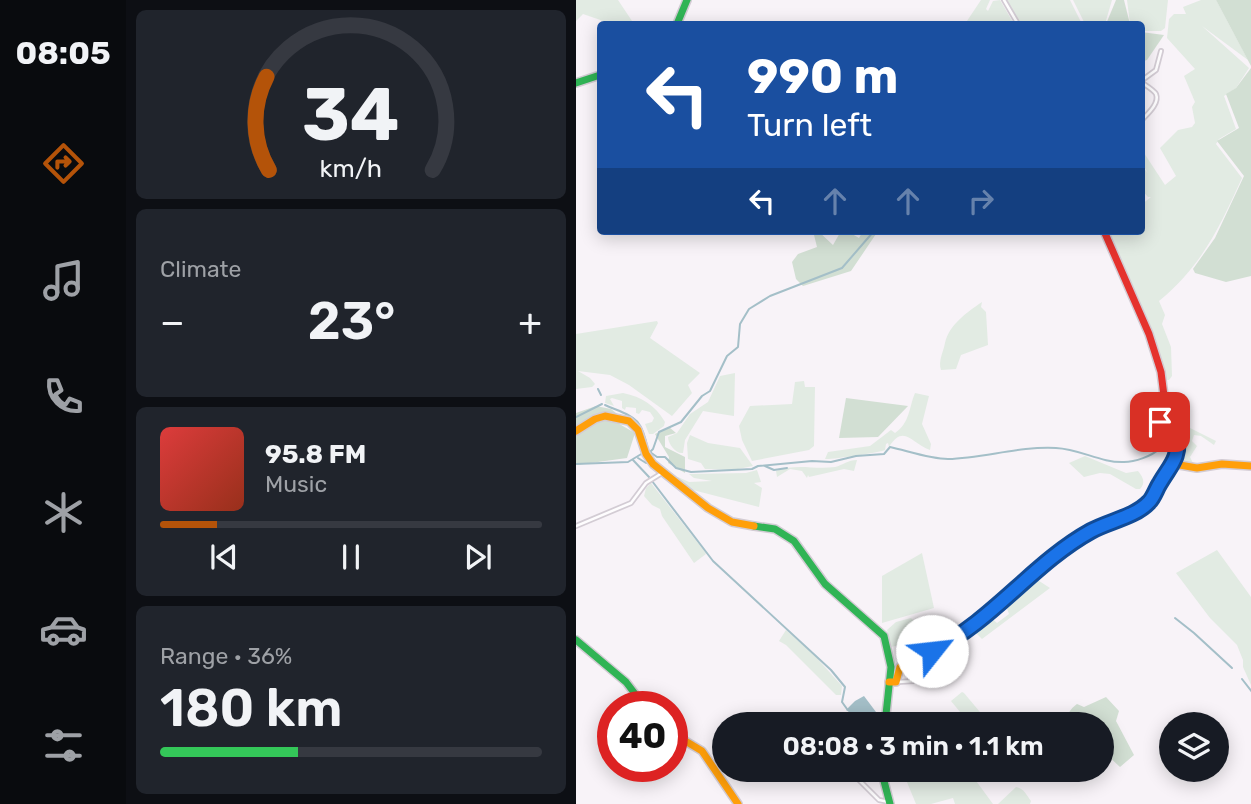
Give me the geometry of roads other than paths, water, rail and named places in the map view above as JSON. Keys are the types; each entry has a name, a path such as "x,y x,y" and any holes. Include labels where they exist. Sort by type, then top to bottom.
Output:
{"street":[{"path":"1004,0 1016,21"},
{"path":"678,21 688,1"},
{"path":"1145,78 1157,68 1161,51"},
{"path":"576,83 597,76"},
{"path":"1145,84 1156,96 1154,107 1145,117"},
{"path":"891,667 900,667 966,633 1077,540 1143,507 1150,501 1174,464 1178,449 1174,411 1164,396 1155,351 1106,235"},
{"path":"576,431 600,417 622,418 636,426 645,451 662,472 722,517 742,524 768,527 794,541 825,584 852,611 880,630 885,640 893,682"},
{"path":"1141,428 1160,422 1177,434"},
{"path":"1174,464 1197,468 1222,464 1251,466"},
{"path":"576,526 631,503 646,483 662,472"},
{"path":"576,640 626,682 633,691"},
{"path":"887,712 893,682 900,667"},
{"path":"893,682 930,680"},
{"path":"688,743 702,751 738,804"},
{"path":"862,782 879,800 890,803"},
{"path":"884,782 890,803"}],"water":[{"path":"864,696 876,712 846,710"}],"waterway":[{"path":"649,453 659,432 681,422 702,396 710,391 727,356 738,347 740,324 749,309 770,296 842,268 871,235"},
{"path":"598,389 601,395"},
{"path":"576,417 602,404"},
{"path":"605,405 639,424 648,450"},
{"path":"650,452 657,457 665,457 676,468 691,472 752,469 758,466 812,461 831,462 856,456 884,454 890,447 941,459 1056,448 1115,462 1133,461 1159,449"},
{"path":"576,464 628,462 643,453"},
{"path":"638,458 648,462"},
{"path":"633,460 649,477"},
{"path":"765,466 774,470 787,468"},
{"path":"652,481 713,561 831,670 845,687 842,702 847,709"},
{"path":"1175,618 1232,668"},
{"path":"1242,679 1252,692"}]}
